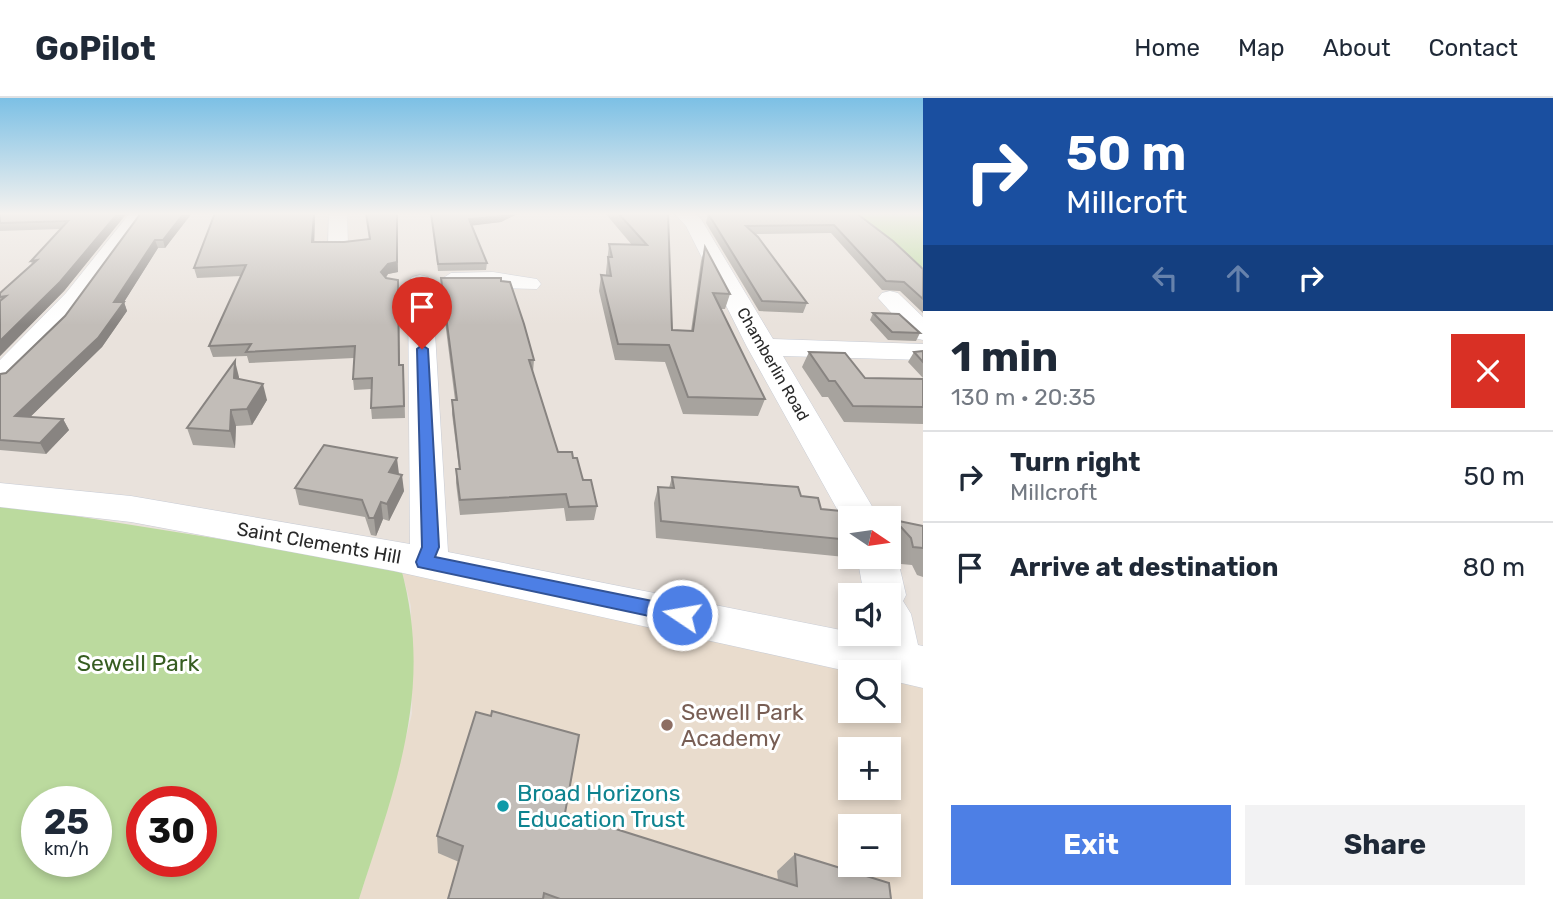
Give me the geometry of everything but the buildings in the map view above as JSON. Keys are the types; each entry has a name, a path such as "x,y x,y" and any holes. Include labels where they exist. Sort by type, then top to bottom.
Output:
{"street":[{"path":"0,374 40,340 73,303 112,250"},
{"name":"Chamberlin Road","path":"710,250 761,347 853,506"},
{"path":"424,562 430,547 409,282 494,279 529,284"},
{"path":"890,298 923,332"},
{"path":"761,347 923,352"},
{"name":"Saint Clements Hill","path":"0,495 131,509 424,562 910,664"},
{"path":"901,643 910,664"}],"shaded area":[{"name":"Sewell Park Academy","path":"401,568 838,664 838,723 901,723 901,680 923,687 923,899 359,899 386,814 412,714 411,606"}],"green space":[{"path":"898,250 923,250 923,268"},
{"name":"Sewell Park","path":"0,504 401,568 410,613 414,655 412,696 397,776 359,899 0,899"}],"place":[{"name":"Sewell Park Academy","path":"667,725"},
{"name":"Broad Horizons Education Trust","path":"503,806"}],"route":[{"path":"422,349 430,547 424,562 682,615"}]}
